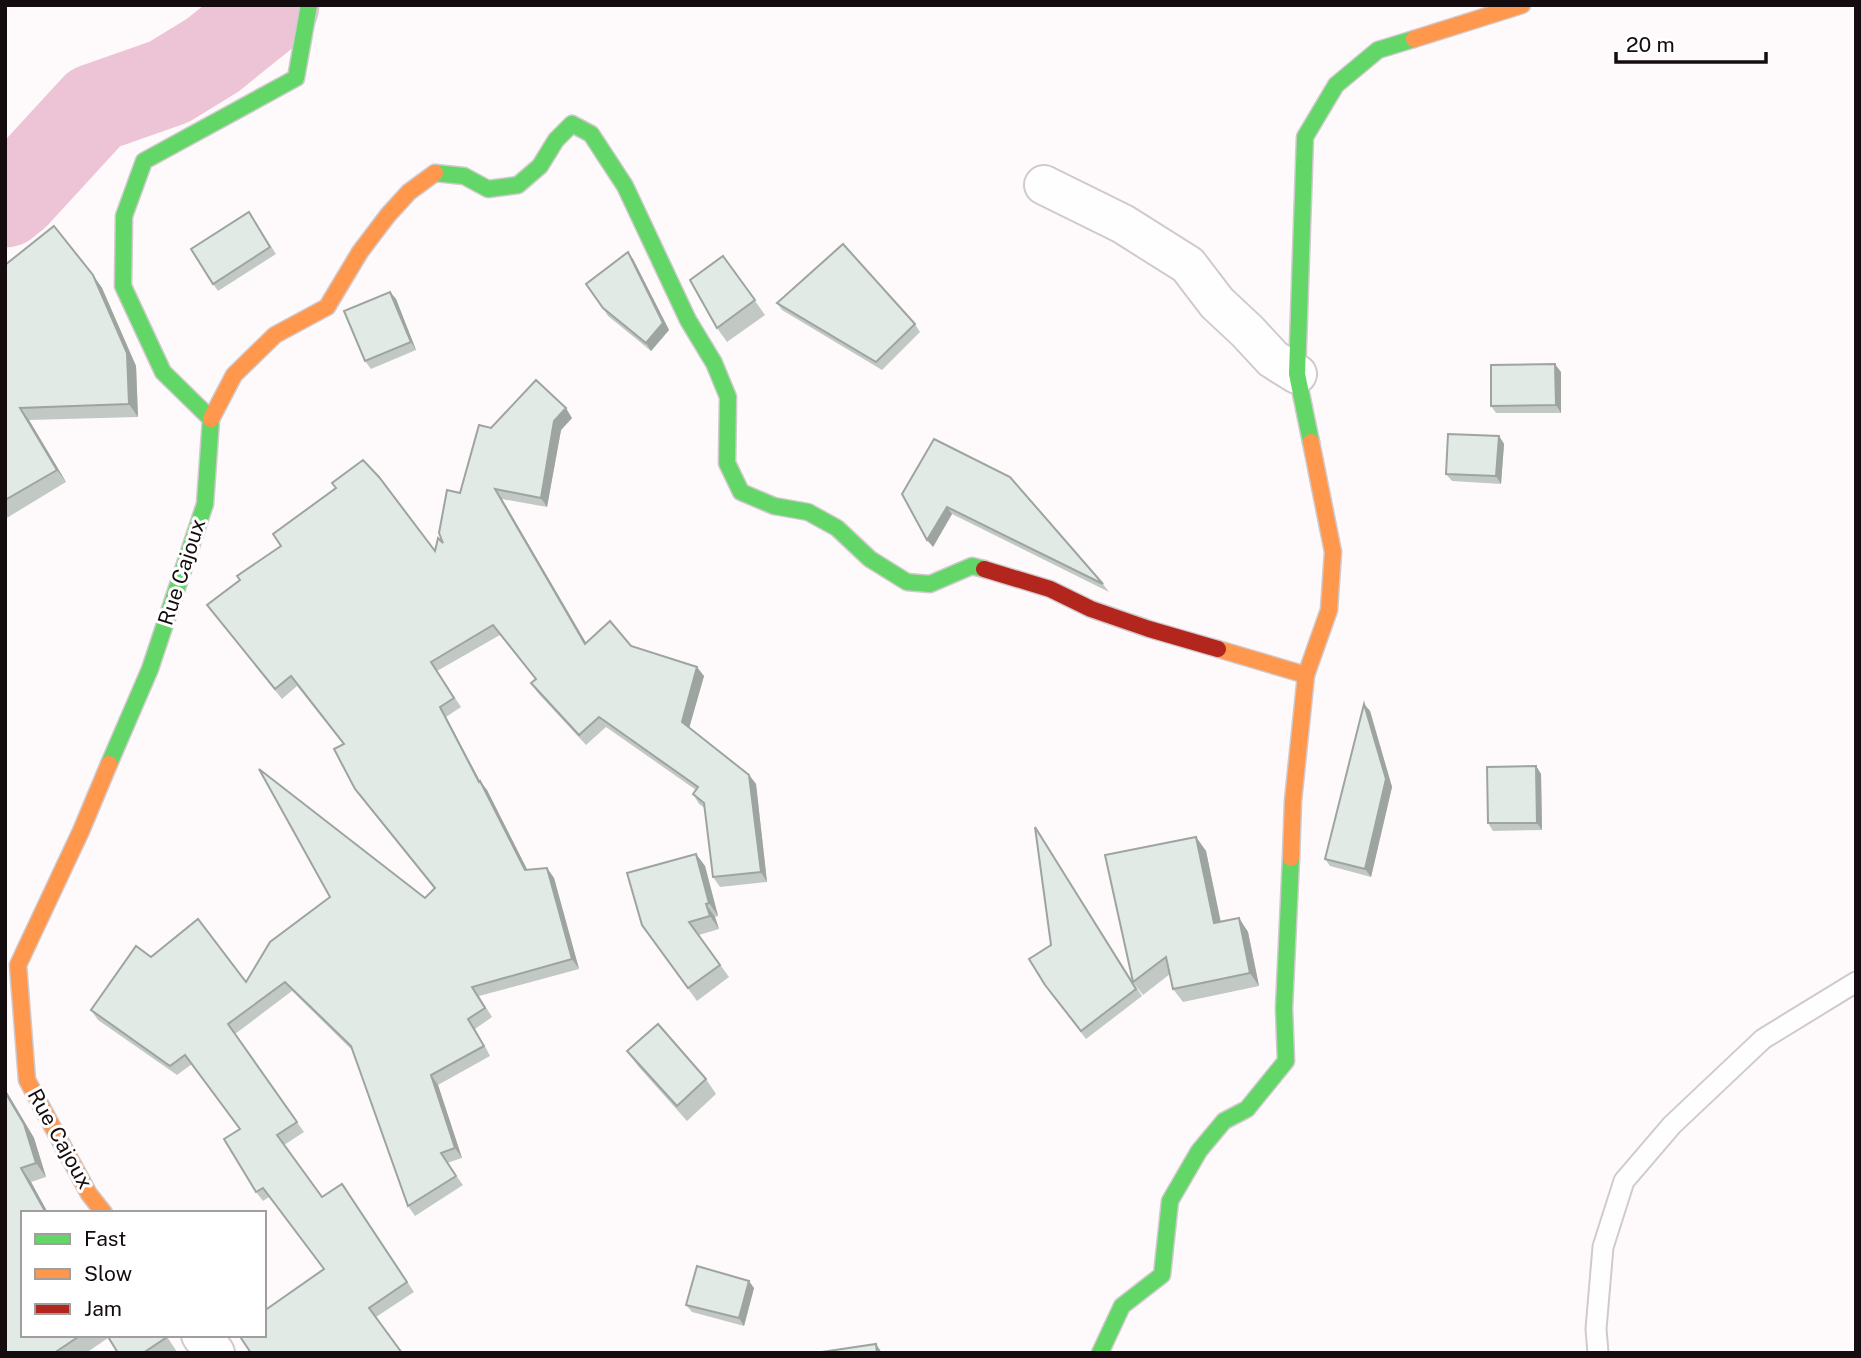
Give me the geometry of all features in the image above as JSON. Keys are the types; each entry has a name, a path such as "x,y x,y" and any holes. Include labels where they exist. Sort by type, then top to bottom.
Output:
{"street":[{"path":"309,5 296,78 144,161 124,216 123,286 163,372 211,419 234,375 275,335 327,307 360,253 409,192 435,173 464,176 488,189 518,185 540,166 556,140 572,124 591,134 625,186 688,320 714,363 728,397 727,463 741,492 774,506 808,512 827,522 870,559 907,582 930,584 972,566 1050,589 1091,609 1149,629 1306,675"},
{"path":"1100,1353 1122,1306 1162,1275 1170,1201 1199,1151 1224,1121 1247,1109 1286,1061 1284,1008 1293,801 1306,675 1329,610 1333,552 1297,374 1305,136 1336,86 1378,50 1522,5"},
{"path":"1044,185 1123,224 1188,265 1217,303 1273,359 1297,374"},
{"name":"Rue Cajoux","path":"102,1211 89,1194 27,1080 18,965 82,831 150,669 205,504 211,419"}],"lane":[{"path":"1598,1353 1596,1329 1603,1247 1624,1181 1672,1125 1763,1039 1856,982"}],"building":[{"path":"249,212 270,247 213,284 191,249"},
{"path":"54,226 93,275 127,353 129,404 20,408 57,470 5,500 5,265"},
{"path":"843,244 915,324 876,362 777,303"},
{"path":"628,252 663,323 646,343 603,308 586,284"},
{"path":"723,256 755,300 717,328 690,280"},
{"path":"390,292 411,342 365,361 344,311"},
{"path":"1555,364 1556,405 1491,406 1491,365"},
{"path":"536,380 566,408 554,421 541,498 495,489 585,644 610,621 631,646 697,667 682,722 749,775 761,872 713,877 704,803 693,794 698,787 599,717 579,735 531,683 536,679 493,625 431,662 454,698 440,707 525,870 547,868 572,959 472,987 485,1008 468,1019 484,1046 431,1075 455,1148 441,1153 456,1176 408,1206 351,1046 285,982 228,1024 297,1122 277,1135 322,1197 342,1184 407,1282 369,1308 402,1353 251,1353 240,1337 266,1337 266,1310 324,1269 263,1188 256,1192 224,1139 240,1129 185,1055 170,1066 91,1010 136,946 151,957 198,919 246,982 270,942 330,897 259,769 425,898 435,888 355,789 334,749 344,744 291,676 275,689 207,605 240,580 237,576 281,546 273,534 336,488 332,483 363,460 435,551 438,538 443,543 439,533 447,490 460,493 479,425 491,428"},
{"path":"1448,434 1499,436 1496,476 1446,474"},
{"path":"934,439 1010,477 1103,584 947,507 927,540 902,494"},
{"path":"1364,704 1386,779 1365,869 1325,859"},
{"path":"1536,766 1537,823 1488,823 1487,767"},
{"path":"1035,827 1136,989 1081,1031 1045,985 1029,959 1051,945"},
{"path":"1196,837 1214,923 1239,918 1250,973 1173,989 1166,957 1133,982 1105,855"},
{"path":"696,854 710,916 689,922 720,965 688,988 642,925 627,873"},
{"path":"658,1024 706,1079 677,1106 627,1051"},
{"path":"5,1092 24,1124 36,1163 21,1168 45,1211 21,1211 21,1337 78,1337 54,1353 5,1353"},
{"path":"697,1266 749,1281 739,1318 686,1305"},
{"path":"108,1337 167,1337 143,1353 118,1353"},
{"path":"876,1344 877,1353 815,1353"}],"waterway":[{"path":"5,203 95,108 169,82 213,55 275,5"}],"traffic: fast":[{"path":"109,764 150,669 205,504 211,419 163,372 123,286 124,216 144,161 296,78 309,5"},
{"path":"1311,442 1297,374 1305,137 1336,85 1378,50 1414,39"},
{"path":"435,173 464,176 488,189 518,185 540,166 556,140 572,124 591,134 625,186 688,320 714,363 728,397 727,463 741,492 774,506 808,512 837,528 870,559 907,582 930,584 972,566 984,569"},
{"path":"1100,1353 1122,1306 1162,1275 1170,1201 1199,1151 1224,1121 1247,1109 1286,1061 1284,1008 1291,858"}],"traffic: slow":[{"path":"1414,39 1522,5"},
{"path":"211,419 234,375 275,335 327,307 360,252 388,215 409,192 435,173"},
{"path":"1291,858 1293,801 1306,675 1329,610 1333,552 1311,442"},
{"path":"1218,649 1306,675"},
{"path":"102,1211 89,1194 27,1080 18,965 81,831 109,764"}],"traffic: jam":[{"path":"984,569 1050,589 1091,609 1149,629 1218,649"}]}
